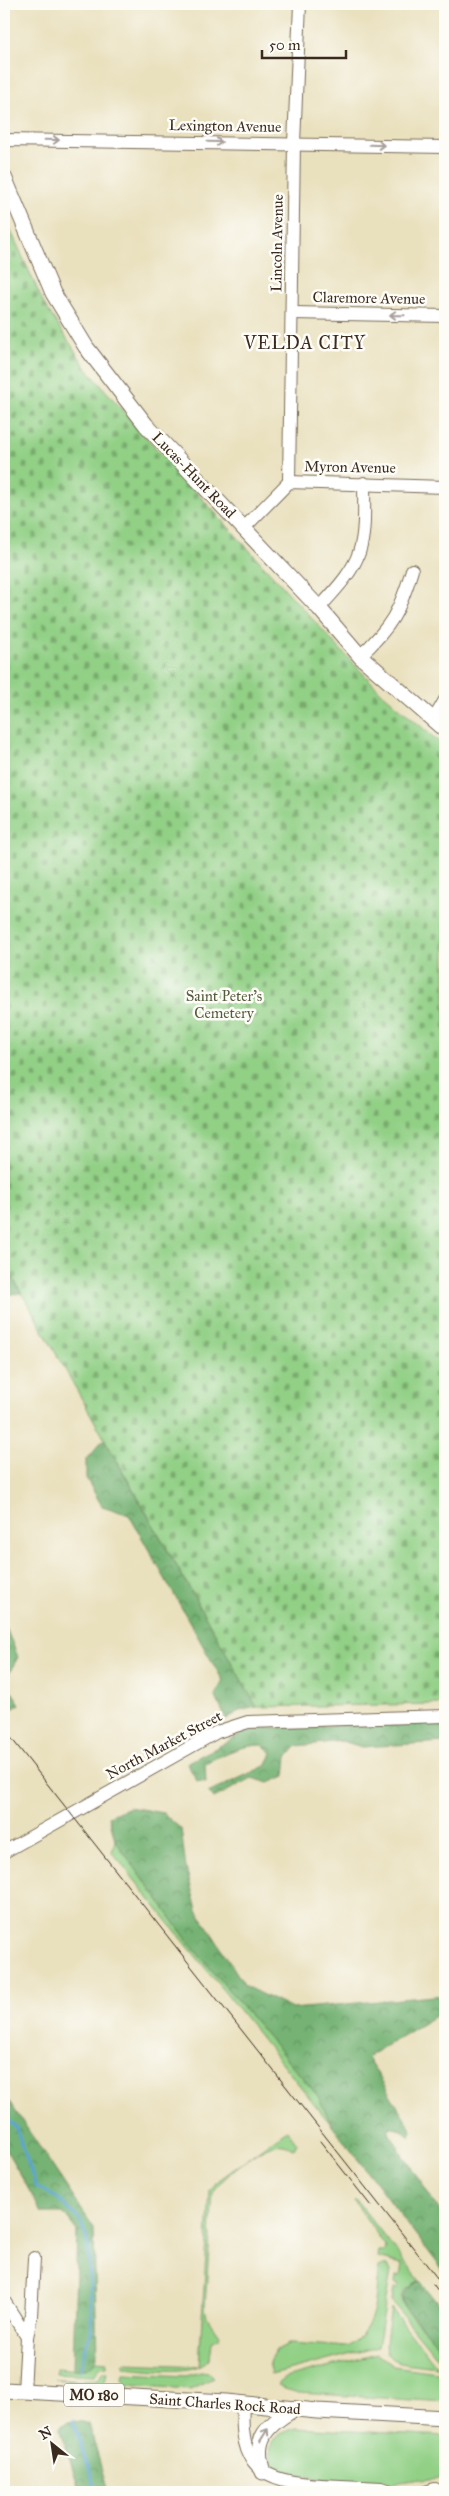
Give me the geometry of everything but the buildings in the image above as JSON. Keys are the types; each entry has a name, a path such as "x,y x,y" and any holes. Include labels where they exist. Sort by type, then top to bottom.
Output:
{"main road":[{"name":"Lucas-Hunt Road","path":"4,177 53,293 86,347 146,425 319,608 360,656 440,724"},
{"name":"Saint Charles Rock Road","path":"4,2390 243,2403 294,2409 445,2418"},
{"path":"263,2472 258,2452 263,2436 275,2421 294,2409"}],"street":[{"name":"Lincoln Avenue","path":"289,482 293,313 294,143 300,4"},
{"name":"Lexington Avenue","path":"4,140 294,143 445,147"},
{"name":"Claremore Avenue","path":"293,313 445,316"},
{"name":"Myron Avenue","path":"244,528 289,482 445,487"},
{"path":"319,608 347,578 360,556 365,530 364,483"},
{"path":"360,656 379,639 401,606 412,570"},
{"path":"440,724 445,700"},
{"name":"North Market Street","path":"4,1852 218,1732 236,1725 248,1722 445,1716"},
{"path":"24,2391 26,2337 31,2317 34,2258"},
{"path":"4,2301 26,2337"},
{"path":"243,2403 241,2426 245,2445 253,2461 279,2486 382,2488 393,2492"},
{"path":"426,2492 435,2489 440,2492"}],"green space":[{"name":"Saint Peter's Cemetery","path":"4,216 44,304 87,369 144,435 350,660 382,693 445,747 445,1704 257,1707 4,1262"},
{"path":"4,1262 21,1293 4,1295"},
{"path":"104,1439 257,1707 242,1710 226,1719 215,1695 223,1681 129,1515 102,1506 86,1478 86,1459"},
{"path":"4,1623 18,1657 5,1681 20,1704 4,1715"},
{"path":"445,1722 445,1742 362,1747 342,1741 297,1746 287,1757 285,1776 269,1783 252,1778 214,1798 208,1793 267,1765 272,1753 263,1745 255,1745 226,1753 205,1763 206,1782 197,1781 187,1763 246,1732 267,1728"},
{"path":"129,1807 163,1813 181,1829 186,1868 197,1910 245,1986 292,2009 445,1995 445,2010 367,2057 412,2130 410,2137 401,2130 390,2127 389,2133 445,2219 445,2273 333,2127 318,2096 193,1948 115,1840 109,1816"},
{"path":"115,1840 193,1948 318,2096 333,2127 112,1852"},
{"path":"4,2094 94,2228 97,2361 86,2369 73,2369 77,2231 63,2213 42,2213 4,2146"},
{"path":"287,2130 297,2143 294,2149 274,2145 264,2149 230,2173 213,2193 205,2307 207,2318 220,2337 212,2342 210,2358 199,2365 210,2191 218,2180"},
{"path":"356,2200 420,2281 404,2292 402,2299 410,2315 445,2352 445,2367 392,2302 394,2288 398,2288 399,2284 395,2283 396,2276 400,2276 402,2264 378,2258 379,2252 385,2252 386,2247 354,2201"},
{"path":"388,2266 391,2271 378,2347 272,2375 269,2362 276,2350 291,2343 348,2347 358,2338 366,2329 373,2312 379,2267"},
{"path":"420,2281 445,2313 445,2353 405,2308 404,2295"},
{"path":"391,2308 437,2367 404,2363 389,2356 386,2340"},
{"path":"377,2354 393,2366 445,2373 445,2402 299,2393 285,2389 277,2384 285,2378"},
{"path":"97,2361 107,2362 107,2366 101,2367 94,2375 55,2373 56,2368 83,2369"},
{"path":"124,2363 198,2366 181,2370 123,2367"},
{"path":"103,2372 107,2372 105,2381 100,2384 55,2379 94,2380 99,2378"},
{"path":"201,2372 208,2373 213,2378 190,2389 127,2385 122,2379 123,2373 186,2376"},
{"path":"73,2421 89,2424 108,2492 80,2492 60,2427"},
{"path":"295,2428 445,2436 445,2477 378,2483 349,2482 289,2473 278,2467 274,2462 271,2456 271,2445 277,2436"}],"waterway":[{"path":"4,2114 16,2128 36,2186 57,2198 80,2220 88,2241 92,2328 85,2347 81,2370"},
{"path":"73,2421 97,2492"}],"tram line":[{"path":"4,1729 445,2288"},
{"path":"320,2141 371,2206"},
{"path":"433,2284 445,2300"}],"district":[{"name":"VELDA CITY","path":"305,343"}]}
